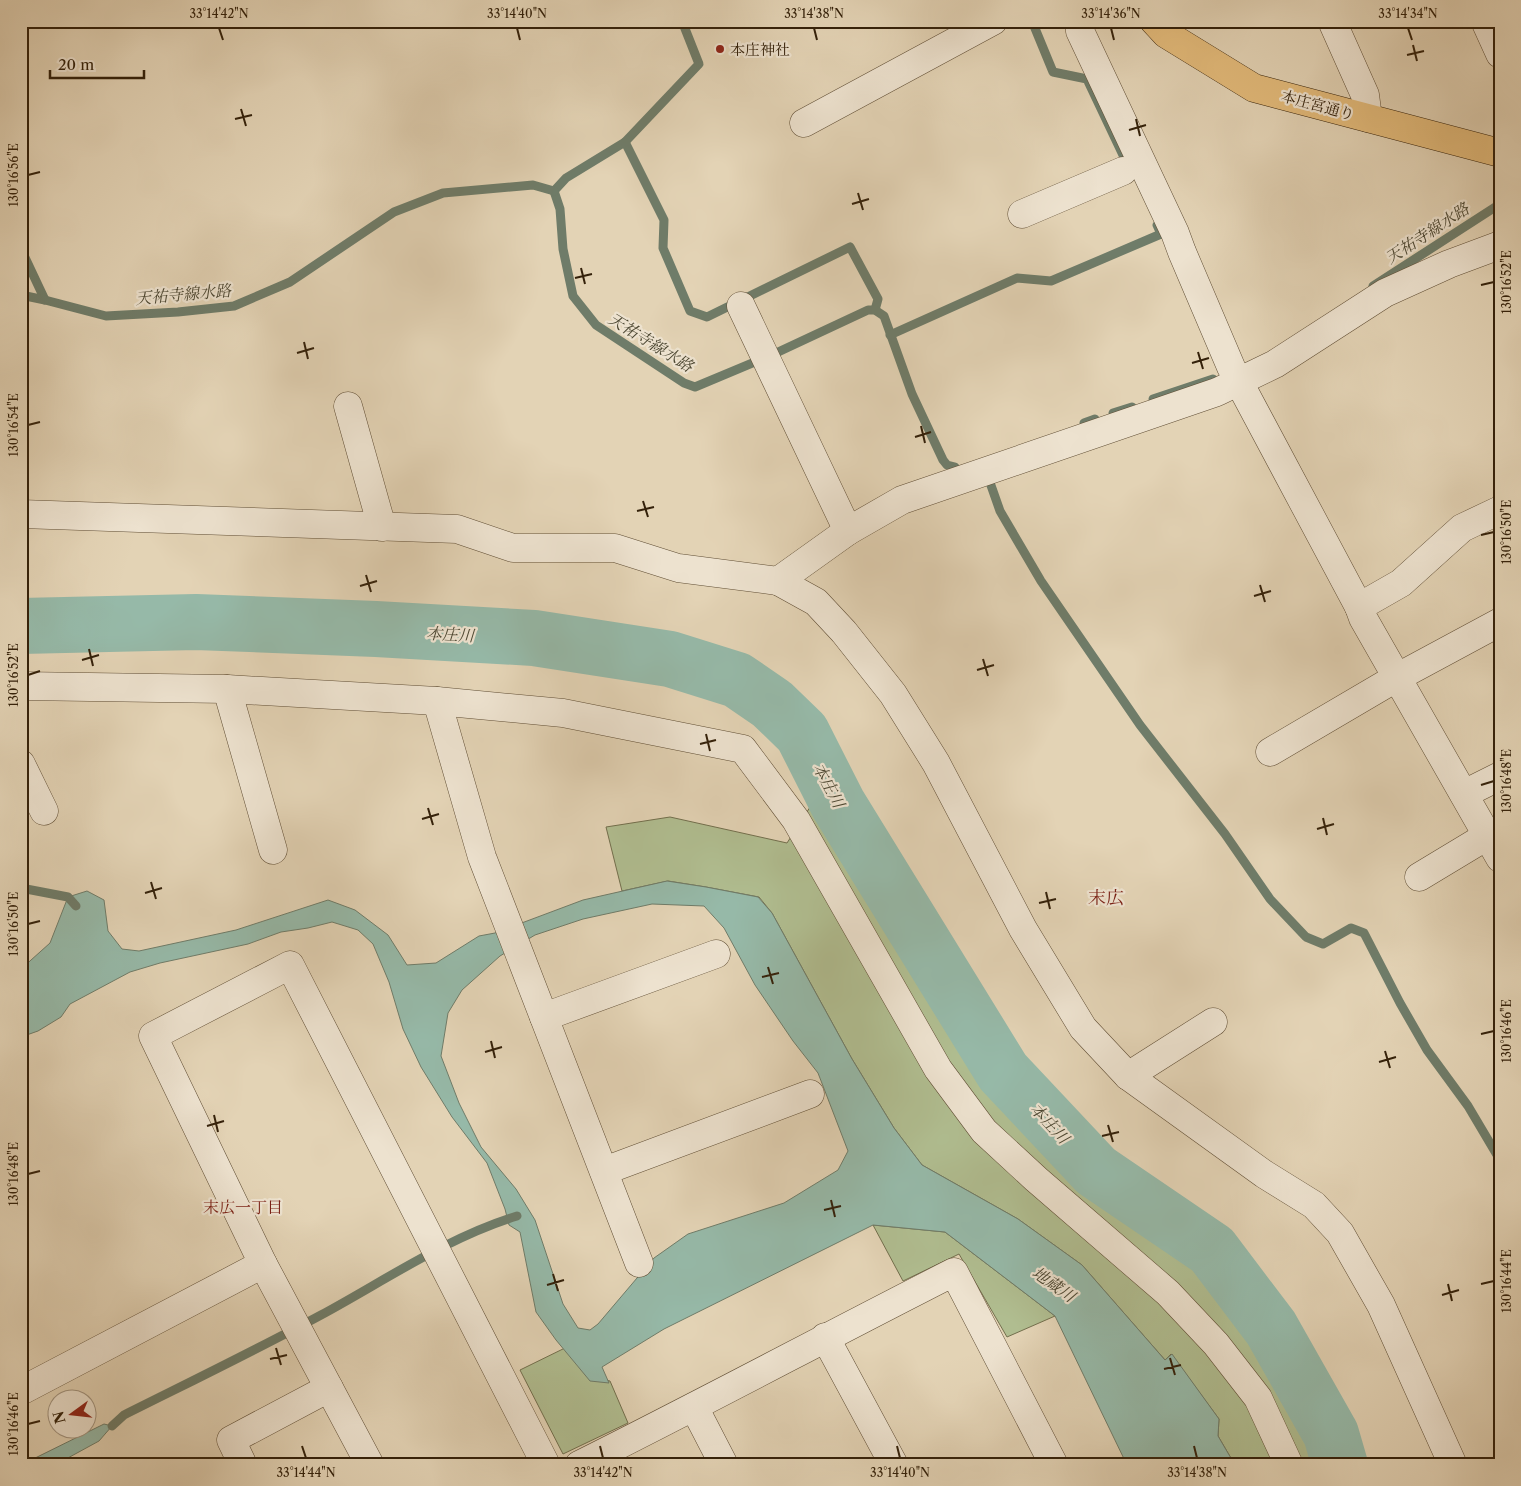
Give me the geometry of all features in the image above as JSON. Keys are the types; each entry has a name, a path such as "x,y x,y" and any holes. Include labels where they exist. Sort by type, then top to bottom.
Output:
{"main road":[{"name":"本庄宮通り","path":"1154,21 1166,34 1254,88 1500,153"}],"street":[{"path":"804,123 993,21"},
{"path":"1079,21 1080,31 1175,233 1231,367 1359,607 1362,618 1494,847 1419,877"},
{"path":"1332,21 1365,95 1368,118"},
{"path":"1485,21 1500,54"},
{"path":"1022,214 1123,171"},
{"path":"778,581 848,531 902,500 1216,392 1240,382 1306,345 1384,293 1448,264 1500,245"},
{"path":"741,306 848,531"},
{"path":"348,406 382,526"},
{"path":"1359,607 1401,583 1462,528 1500,510"},
{"path":"21,514 457,529 513,548 615,548 678,568 778,581 816,602 844,632 893,694 936,762 1023,929 1083,1028 1128,1076 1264,1174 1314,1205 1340,1233 1382,1306 1453,1465"},
{"path":"1270,752 1396,678 1500,622"},
{"path":"21,686 227,689 437,701 563,713 743,749 796,820 938,1069 984,1130 1036,1179 1168,1293 1216,1344 1258,1398 1290,1465"},
{"path":"227,689 273,850"},
{"path":"437,701 482,857 639,1263"},
{"path":"21,764 44,810"},
{"path":"1464,794 1500,776"},
{"path":"544,1017 716,954"},
{"path":"370,1465 263,1264 153,1036 290,965 546,1465"},
{"path":"1128,1076 1213,1022"},
{"path":"604,1171 810,1094"},
{"path":"21,1391 263,1264"},
{"path":"579,1465 954,1272 1054,1465"},
{"path":"825,1337 894,1465"},
{"path":"243,1465 231,1440 329,1388"},
{"path":"694,1407 724,1465"}],"shaded area":[{"path":"812,804 997,1086 1090,1189 1207,1264 1313,1422 1325,1465 1235,1465 1218,1436 1219,1419 1171,1354 1165,1360 1082,1265 1018,1219 922,1165 894,1128 852,1059 772,913 759,897 668,881 622,891 606,827 670,817 787,843"},
{"path":"873,1225 945,1232 1055,1316 1007,1337 959,1254 903,1281"},
{"path":"569,1346 589,1377 610,1381 628,1423 563,1454 520,1370"}],"water":[{"name":"地蔵川","path":"667,881 758,897 772,913 852,1059 894,1128 922,1165 1018,1219 1082,1265 1165,1360 1172,1354 1219,1419 1218,1436 1235,1465 1127,1465 1055,1316 945,1232 873,1225 664,1329 602,1367 609,1383 590,1381 556,1340 536,1312 520,1232 509,1225 505,1209 487,1163 452,1117 421,1067 403,1029 389,982 373,944 358,930 332,922 281,932 248,944 160,963 130,972 70,1004 61,1017 38,1031 21,1037 21,969 50,943 68,897 87,891 104,900 108,931 122,949 139,951 236,930 328,900 355,910 388,935 407,965 436,963 479,936 495,933 583,900","holes":["652,904 704,906 724,928 755,985 793,1041 818,1073 848,1151 838,1170 784,1203 688,1234 654,1258 598,1324 590,1330 578,1328 563,1304 535,1220 516,1189 481,1147 459,1103 441,1056 448,1013 462,990 500,956 535,935 583,919"]},
{"path":"104,1424 112,1426 99,1441 55,1465 21,1465 76,1438 98,1438 98,1427"}],"waterway":[{"path":"554,191 566,178 625,142 699,64 682,21"},
{"path":"1032,21 1053,72 1087,79 1123,155"},
{"path":"625,142 664,220 663,248 690,311 707,317 850,247 878,299 875,310"},
{"name":"天祐寺線水路","path":"21,295 106,316 178,312 234,306 290,282 394,212 443,193 533,185 554,191"},
{"name":"天祐寺線水路","path":"554,191 560,209 563,249 573,296 596,325 684,383 695,387 776,353 868,310 875,310 884,316 912,394 943,460 947,465 955,467"},
{"name":"天祐寺線水路","path":"1373,286 1500,204"},
{"path":"890,335 1017,278 1051,281 1161,234 1157,225"},
{"name":"天祐寺線水路","path":"21,249 45,300"},
{"name":"天祐寺線水路","path":"1153,399 1213,379"},
{"name":"天祐寺線水路","path":"1113,413 1132,407"},
{"name":"天祐寺線水路","path":"1084,423 1095,419"},
{"path":"987,474 1000,511 1041,581 1140,725 1225,834 1270,899 1306,937 1323,944 1351,928 1364,933 1427,1050 1468,1106 1500,1160"},
{"name":"本庄川","path":"21,626 196,622 376,629 534,638 670,659 737,680 772,704 802,733 838,804 1003,1072 1096,1171 1212,1250 1271,1328 1331,1434 1340,1465"},
{"path":"21,888 68,897 76,906"},
{"path":"112,1426 124,1415 297,1328 441,1248 491,1225 517,1216"}],"place":[{"name":"本庄神社","path":"720,49"}],"district":[{"name":"末広","path":"1106,898"},
{"name":"末広一丁目","path":"243,1207"}]}
